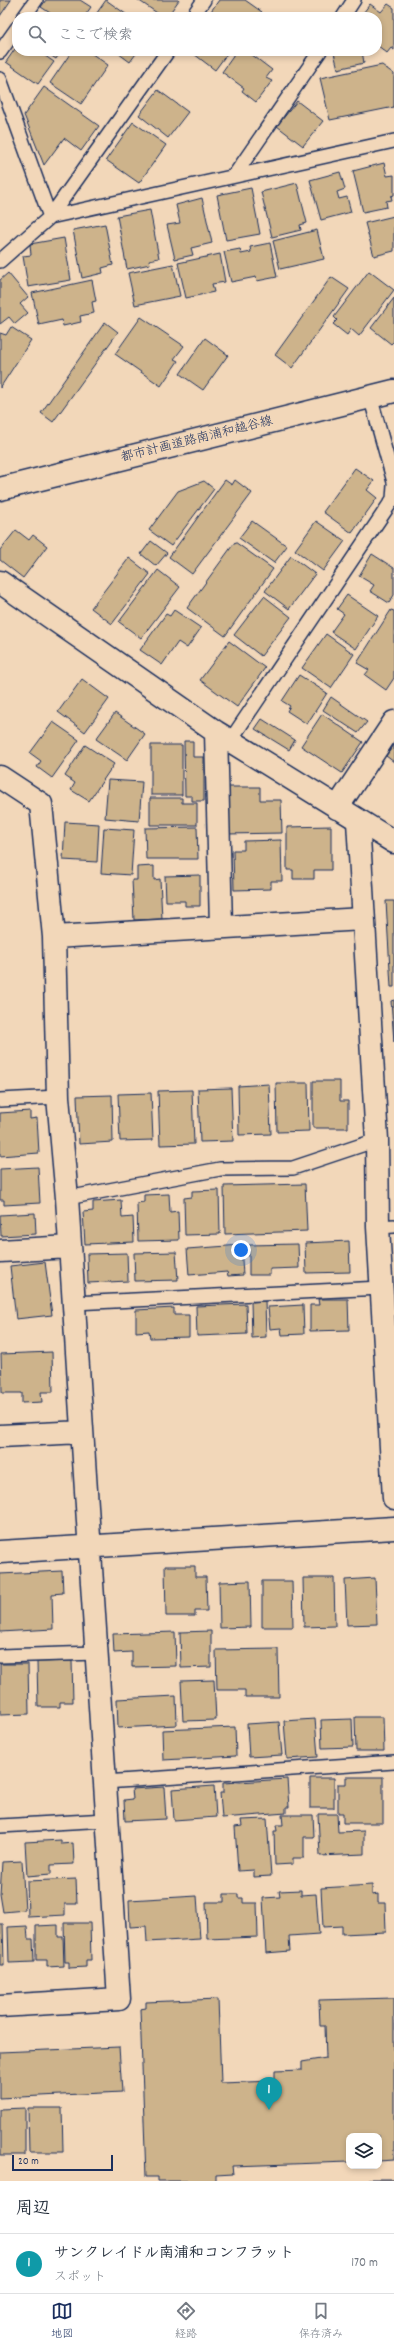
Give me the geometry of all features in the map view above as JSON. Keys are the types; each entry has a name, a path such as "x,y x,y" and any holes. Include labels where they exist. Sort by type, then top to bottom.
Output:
{"street":[{"name":"都市計画道路南浦和越谷線","path":"0,489 394,390"},
{"path":"0,582 223,736 394,842"},
{"path":"337,808 394,722"},
{"path":"221,926 223,736"},
{"path":"0,777 41,804 54,936 58,1097 67,1198 119,1999 0,2006"},
{"path":"358,821 377,1140 386,1226 381,1288 394,1498"},
{"path":"54,936 363,918"},
{"path":"0,1251 70,1247"},
{"path":"0,1436 82,1432"},
{"path":"0,1552 394,1528"}],"lane":[{"path":"28,12 36,0"},
{"path":"196,12 204,0"},
{"path":"346,12 354,0"},
{"path":"0,52 12,35"},
{"path":"0,261 50,217 164,56"},
{"path":"234,176 317,56"},
{"path":"0,79 50,217"},
{"path":"50,217 394,141"},
{"path":"370,396 394,482"},
{"path":"223,736 393,499 394,485"},
{"path":"0,1100 58,1097"},
{"path":"67,1198 220,1169 293,1168 377,1140"},
{"path":"74,1303 381,1288"},
{"path":"0,1656 96,1653"},
{"path":"105,1782 394,1762"},
{"path":"0,1826 108,1820"}],"building":[{"path":"0,0 11,0 0,16"},
{"path":"46,0 80,0 91,7 88,12 48,12 41,7"},
{"path":"106,0 123,12 98,12"},
{"path":"138,0 179,0 171,12 156,12"},
{"path":"219,0 245,0 262,12 210,12"},
{"path":"370,4 381,12 364,12"},
{"path":"388,4 394,8 394,50 391,48 387,53 382,49 381,12"},
{"path":"12,53 12,56 45,56 54,62 38,84 6,62"},
{"path":"69,56 95,56 108,65 81,104 50,83"},
{"path":"122,56 134,56 130,62"},
{"path":"197,56 225,56 215,70"},
{"path":"233,56 254,56 272,70 266,78 272,81 256,102 242,91 244,88 222,72"},
{"path":"335,56 363,56 364,63 338,69"},
{"path":"382,65 394,74 394,107 330,120 320,78"},
{"path":"44,87 99,126 81,151 64,138 44,165 24,115"},
{"path":"158,90 188,112 168,138 139,115"},
{"path":"297,101 323,121 303,146 277,126"},
{"path":"133,122 166,145 139,183 106,160"},
{"path":"384,163 387,176 394,175 394,195 391,196 392,200 386,201 387,207 363,212 353,171"},
{"path":"340,172 345,189 337,192 339,199 347,197 351,212 321,220 310,180"},
{"path":"297,183 307,223 300,225 301,230 272,237 261,192"},
{"path":"251,188 260,234 226,240 217,195"},
{"path":"202,198 212,243 191,248 193,255 175,259 167,225 180,223 176,205"},
{"path":"150,210 159,258 149,260 150,264 127,269 117,216"},
{"path":"394,216 394,251 374,256 365,223"},
{"path":"105,224 113,265 102,268 103,273 82,278 73,230"},
{"path":"317,230 324,259 280,269 273,241"},
{"path":"64,238 71,280 28,287 23,256 31,255 30,244"},
{"path":"270,243 277,277 257,281 256,277 231,282 224,252 240,249 241,254 251,252 250,247"},
{"path":"220,254 225,282 212,284 214,292 186,298 178,263"},
{"path":"173,264 180,296 135,305 128,273"},
{"path":"369,271 394,290 359,336 351,329 347,335 333,324 337,320 334,317"},
{"path":"8,273 28,297 20,304 28,313 15,324 9,317 0,324 0,280"},
{"path":"331,277 349,289 292,368 275,355"},
{"path":"92,280 96,301 92,302 94,313 80,316 81,322 63,326 62,320 39,325 32,293"},
{"path":"394,298 394,341 391,344 371,328"},
{"path":"141,317 184,346 174,359 178,361 161,386 115,354"},
{"path":"105,322 118,332 53,422 41,413"},
{"path":"11,327 31,340 0,388 0,333 6,335"},
{"path":"205,338 228,355 203,390 180,374"},
{"path":"355,468 374,481 367,490 377,498 352,533 323,512"},
{"path":"225,480 232,485 235,480 252,493 192,574 169,557"},
{"path":"204,481 214,489 171,546 149,530 178,491"},
{"path":"252,521 287,546 274,563 239,538"},
{"path":"316,521 345,541 323,571 295,550"},
{"path":"16,530 29,540 33,535 47,546 23,578 0,560 0,550"},
{"path":"151,541 167,553 156,566 141,554"},
{"path":"235,542 273,569 225,636 187,608"},
{"path":"372,554 394,568 394,595 389,603 370,591 374,585 359,576"},
{"path":"291,556 315,574 289,609 265,591"},
{"path":"129,558 150,574 112,624 91,608"},
{"path":"158,570 180,587 141,638 119,622"},
{"path":"347,595 378,616 356,649 331,632 344,614 337,609"},
{"path":"264,596 291,617 261,656 234,635"},
{"path":"174,610 201,628 187,648 178,642 162,665 140,650 166,614 170,616"},
{"path":"391,610 394,611 394,678 386,690 365,675 369,670 357,663"},
{"path":"326,634 354,654 331,688 302,668"},
{"path":"229,641 265,668 237,707 200,680"},
{"path":"299,675 327,693 307,724 287,711 290,706 282,701"},
{"path":"82,679 109,699 85,732 58,712"},
{"path":"331,697 367,722 358,733 323,710"},
{"path":"115,713 145,734 127,760 96,739"},
{"path":"322,714 363,742 342,773 301,746"},
{"path":"262,719 295,740 289,750 255,729"},
{"path":"53,722 79,740 52,778 37,767 41,761 30,753"},
{"path":"184,741 193,741 193,757 204,757 204,801 192,801 192,796 185,796"},
{"path":"85,745 114,764 89,801 71,790 75,783 65,776"},
{"path":"151,745 182,745 182,795 151,795"},
{"path":"394,745 394,762 386,756"},
{"path":"108,780 142,782 139,821 105,818"},
{"path":"227,787 260,787 260,800 281,800 282,833 227,834"},
{"path":"150,798 182,798 182,803 197,803 197,825 150,825"},
{"path":"65,822 99,824 97,862 63,860"},
{"path":"331,826 331,870 314,870 314,879 293,879 293,870 287,870 287,827"},
{"path":"197,827 198,859 146,859 145,828"},
{"path":"104,828 134,830 131,875 101,873"},
{"path":"281,840 282,881 271,881 271,889 234,890 233,850 244,850 244,841"},
{"path":"154,866 154,880 160,879 162,919 134,920 132,880 137,880 137,867"},
{"path":"200,875 200,906 185,906 185,901 166,901 165,876"},
{"path":"386,901 394,901 394,987 391,987"},
{"path":"394,1000 394,1042 391,1001"},
{"path":"313,1081 340,1081 340,1101 348,1101 348,1128 313,1128"},
{"path":"276,1083 308,1083 309,1131 277,1132"},
{"path":"269,1084 271,1134 239,1135 238,1086"},
{"path":"231,1088 233,1141 200,1142 198,1089"},
{"path":"192,1090 194,1144 160,1145 158,1091"},
{"path":"151,1093 153,1140 120,1141 118,1094"},
{"path":"112,1095 113,1142 79,1144 77,1096"},
{"path":"30,1111 30,1119 37,1118 39,1153 0,1156 0,1113"},
{"path":"38,1167 40,1203 4,1205 4,1200 0,1200 0,1169"},
{"path":"305,1184 307,1231 225,1234 224,1186"},
{"path":"219,1190 220,1234 185,1235 184,1198 192,1197 192,1191"},
{"path":"169,1194 170,1212 178,1211 179,1240 138,1241 137,1203 144,1202 144,1195"},
{"path":"121,1200 122,1218 133,1217 134,1242 85,1244 83,1212 93,1211 93,1202"},
{"path":"35,1213 36,1234 1,1236 0,1215"},
{"path":"349,1241 350,1272 306,1273 305,1243"},
{"path":"298,1244 299,1268 270,1269 270,1275 249,1275 249,1245"},
{"path":"241,1245 243,1275 228,1276 227,1272 189,1275 187,1249"},
{"path":"176,1252 178,1280 135,1281 134,1253"},
{"path":"127,1253 128,1281 88,1283 87,1254"},
{"path":"45,1262 52,1315 16,1319 10,1266"},
{"path":"318,1299 348,1299 349,1330 310,1331 310,1305 319,1305"},
{"path":"265,1301 266,1337 252,1338 251,1302"},
{"path":"246,1304 247,1334 197,1336 196,1306"},
{"path":"303,1305 304,1334 282,1335 281,1328 270,1329 268,1307"},
{"path":"174,1308 174,1315 189,1315 189,1337 150,1338 149,1331 136,1332 136,1310"},
{"path":"52,1352 53,1392 41,1392 42,1402 22,1403 22,1393 2,1393 1,1354"},
{"path":"165,1566 195,1566 195,1577 206,1577 207,1611 195,1611 195,1616 166,1616"},
{"path":"62,1571 63,1593 52,1594 53,1629 0,1632 0,1574"},
{"path":"303,1578 334,1578 335,1626 304,1627"},
{"path":"375,1578 377,1624 347,1625 345,1580"},
{"path":"250,1581 251,1627 220,1628 219,1582"},
{"path":"262,1581 292,1581 293,1627 262,1627"},
{"path":"211,1631 211,1667 181,1668 180,1632"},
{"path":"175,1632 176,1666 132,1667 132,1652 114,1653 113,1634"},
{"path":"278,1649 279,1697 245,1697 245,1690 217,1690 216,1650"},
{"path":"72,1661 73,1702 60,1702 60,1707 38,1707 37,1662"},
{"path":"0,1664 28,1664 29,1714 0,1715"},
{"path":"214,1680 216,1720 183,1721 181,1681"},
{"path":"176,1696 177,1725 118,1728 117,1699"},
{"path":"355,1717 383,1717 384,1751 356,1751"},
{"path":"315,1719 318,1757 287,1759 284,1721"},
{"path":"352,1719 353,1747 322,1748 321,1720"},
{"path":"279,1722 282,1755 249,1757 247,1724"},
{"path":"235,1727 236,1756 163,1760 162,1730"},
{"path":"346,1777 383,1777 383,1823 343,1823 343,1813 338,1813 338,1784 346,1784"},
{"path":"310,1778 334,1778 334,1808 310,1808"},
{"path":"287,1779 289,1807 286,1807 286,1813 222,1818 220,1793 223,1793 223,1783"},
{"path":"214,1786 216,1817 174,1820 172,1789"},
{"path":"164,1787 166,1819 125,1821 124,1800 133,1799 132,1789"},
{"path":"318,1814 337,1814 338,1832 364,1831 364,1854 320,1856"},
{"path":"282,1815 313,1815 314,1837 304,1837 304,1858 293,1858 293,1864 275,1865 274,1831 277,1831 276,1825 283,1825"},
{"path":"267,1819 271,1876 254,1877 254,1870 238,1871 235,1827 242,1826 241,1820"},
{"path":"61,1840 61,1844 73,1843 74,1864 51,1865 51,1874 27,1876 25,1842"},
{"path":"22,1861 25,1910 3,1912 0,1894 2,1862"},
{"path":"76,1879 77,1904 65,1904 65,1915 28,1917 27,1881"},
{"path":"372,1885 372,1895 378,1894 378,1903 385,1903 386,1932 342,1934 342,1926 323,1927 321,1888"},
{"path":"301,1890 301,1895 316,1894 319,1934 289,1936 290,1951 266,1953 263,1898 280,1897 279,1891"},
{"path":"224,1894 238,1894 238,1898 243,1898 243,1903 257,1903 258,1937 207,1939 206,1902 224,1902"},
{"path":"197,1896 200,1939 147,1942 146,1926 130,1927 129,1900"},
{"path":"64,1923 90,1923 91,1960 86,1960 86,1967 69,1968 69,1962 65,1962"},
{"path":"0,1924 3,1924 4,1965 0,1965"},
{"path":"58,1925 58,1937 63,1937 64,1966 47,1967 47,1960 36,1960 36,1926"},
{"path":"27,1926 28,1939 33,1939 34,1962 9,1963 8,1927"},
{"path":"394,1998 394,2160 382,2161 382,2133 346,2133 346,2162 232,2166 233,2174 216,2175 216,2181 158,2181 158,2177 146,2177 140,2009 146,2008 146,2002 218,1999 221,2083 275,2081 275,2071 302,2070 302,2062 326,2058 325,2026 320,2026 319,2000"},
{"path":"119,2047 122,2092 0,2098 0,2052"},
{"path":"25,2108 25,2155 0,2155 0,2109"},
{"path":"28,2108 62,2108 63,2152 29,2152"},
{"path":"368,2179 394,2179 394,2181 368,2181"}],"place":[{"name":"サンクレイドル南浦和コンフラット","path":"269,2110"}]}
